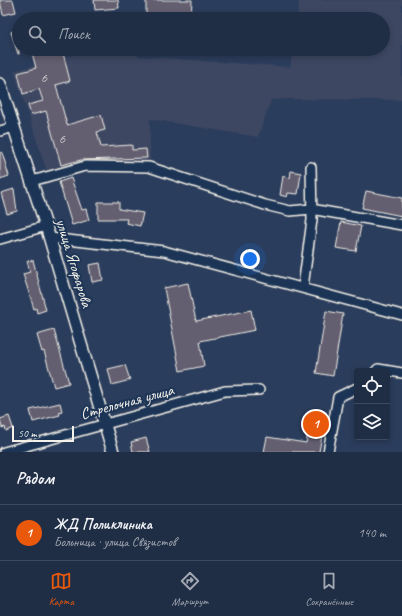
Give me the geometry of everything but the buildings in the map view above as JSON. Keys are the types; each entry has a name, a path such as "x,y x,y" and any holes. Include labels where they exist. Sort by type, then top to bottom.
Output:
{"main road":[{"name":"улица Ягофарова","path":"0,84 50,238 113,452"}],"street":[{"path":"0,131 14,126"},
{"path":"32,181 85,166 149,167 265,205 290,211 311,208 402,225"},
{"path":"302,287 312,220 311,167"},
{"path":"0,239 46,226"},
{"path":"50,238 164,250 402,315"},
{"path":"390,371 402,373"},
{"path":"328,452 338,397 354,389"},
{"name":"Стрелочная улица","path":"4,452 225,391 260,390"}],"shaded area":[{"path":"299,0 402,0 402,100 271,100 258,137 150,119 150,161 88,163 47,172 14,71 69,56 138,56 290,67 292,56 390,56 390,12 298,12"}],"place":[{"name":"ЖД Поликлиника","path":"316,424"}]}
